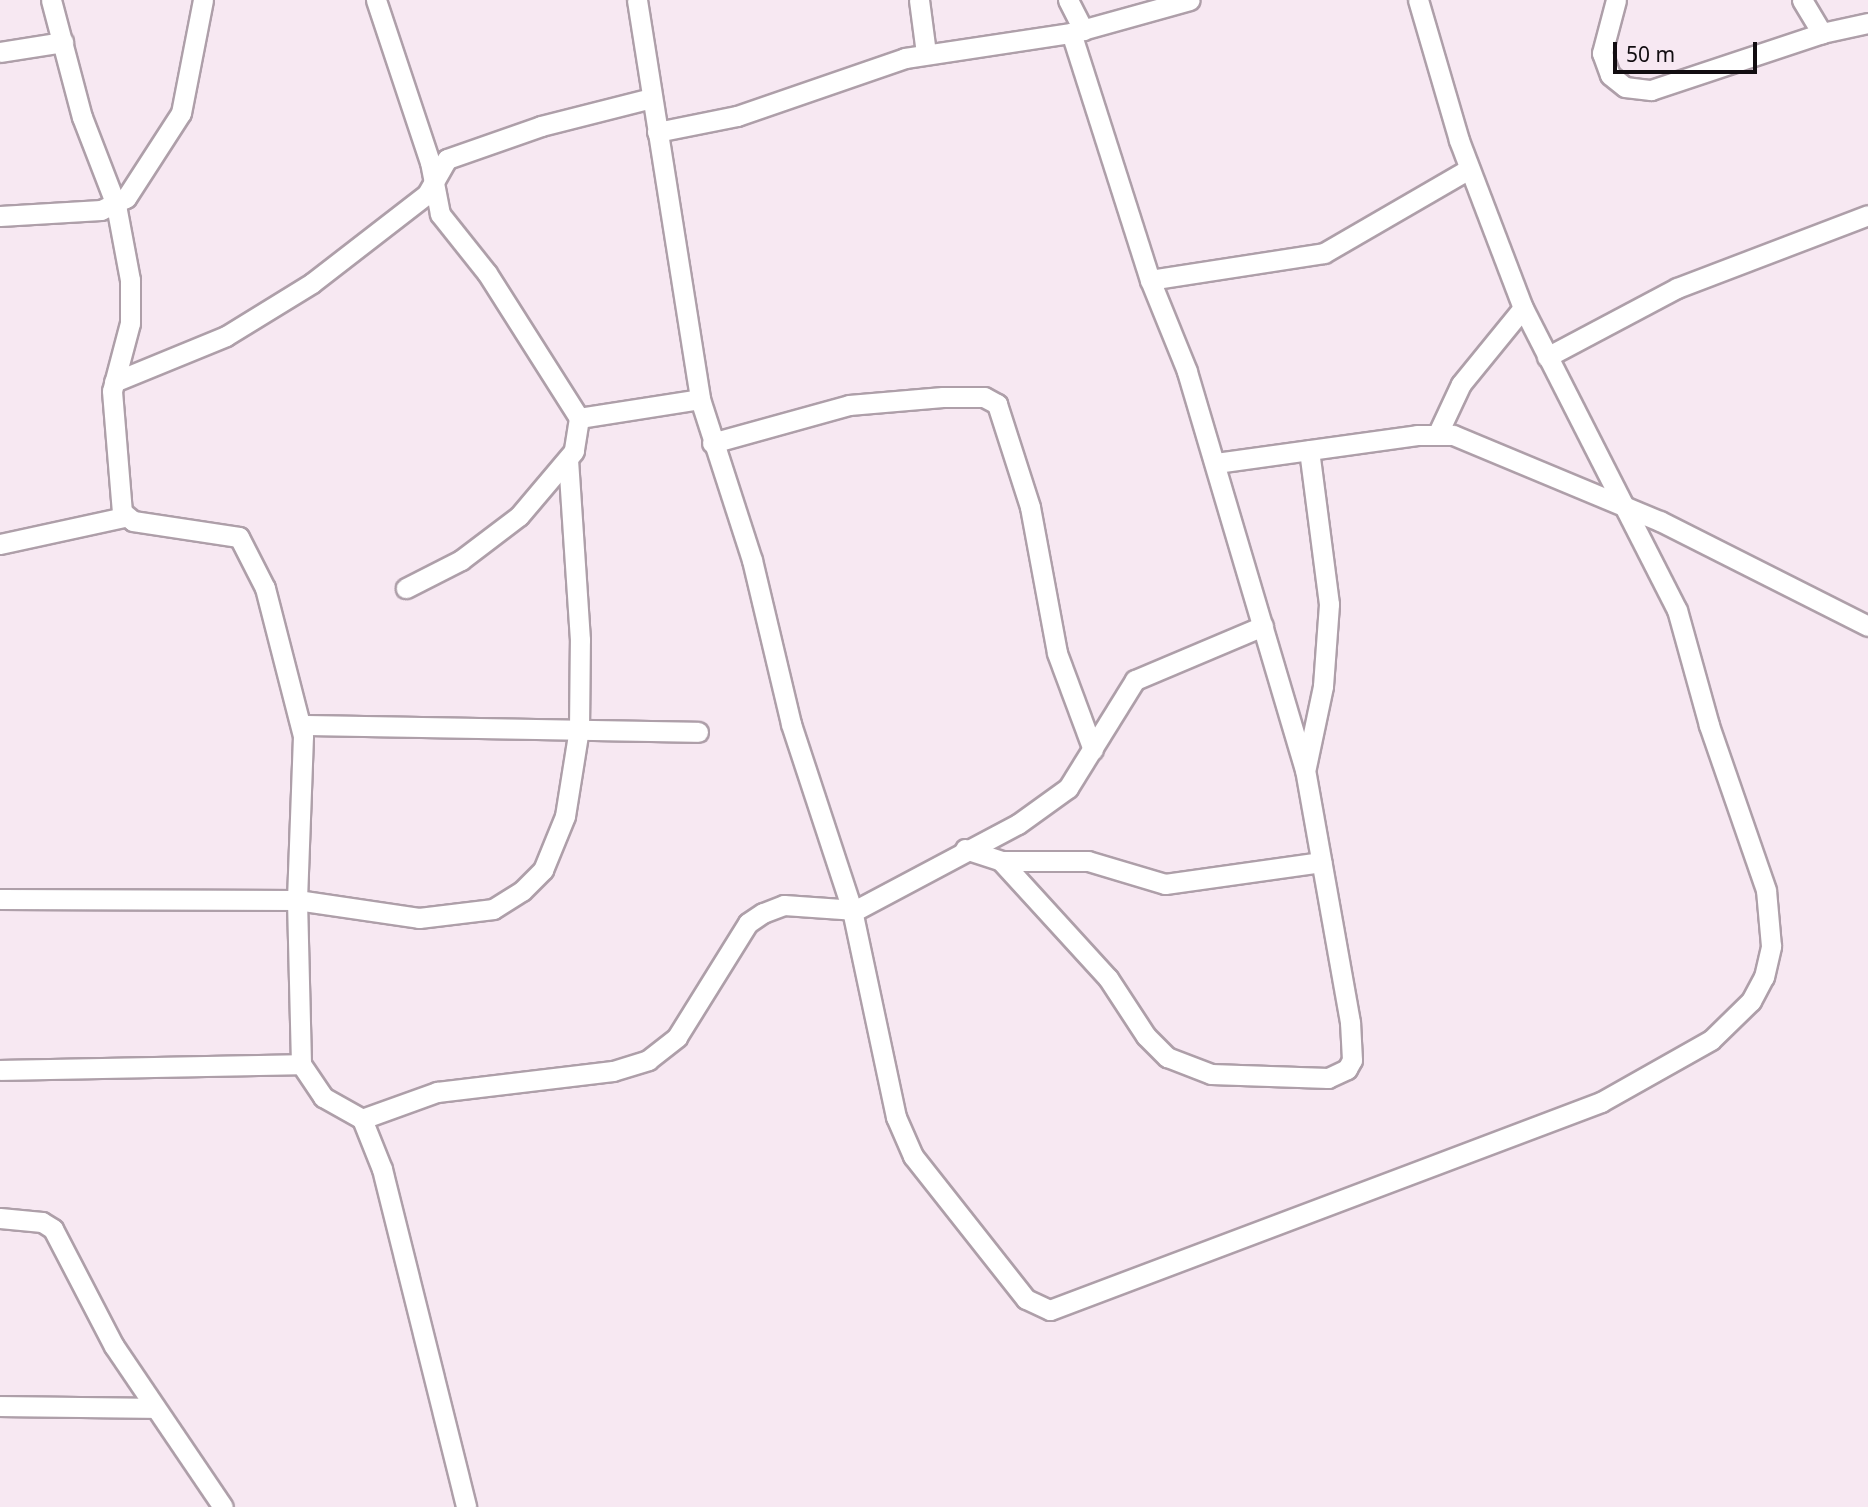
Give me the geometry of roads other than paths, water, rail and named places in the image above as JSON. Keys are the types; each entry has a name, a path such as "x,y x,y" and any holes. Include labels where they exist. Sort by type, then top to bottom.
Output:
{"street":[{"path":"51,0 82,117 116,205 131,305 114,382 124,517"},
{"path":"0,216 116,205 135,189 181,113 203,0"},
{"path":"376,0 434,186 440,214 487,273 579,418 579,435 568,459 489,541 406,589"},
{"path":"637,0 700,399 712,443 752,560 791,724 852,911 896,1117 913,1156 1026,1299 1049,1311 1506,1140 1661,1072 1712,1040 1751,1002 1764,977 1771,921 1766,890 1709,725 1677,610 1523,308 1469,169 1418,0"},
{"path":"919,0 926,54"},
{"path":"1001,861 1086,952 1167,1057 1211,1074 1328,1078 1347,1069 1352,1051 1305,769 1216,463 1150,280 1068,0"},
{"path":"657,132 718,121 846,74 926,54 1077,32 1190,0"},
{"path":"1615,0 1602,53 1610,75 1625,87 1651,90 1685,83 1822,33 1868,23"},
{"path":"1802,0 1822,33"},
{"path":"0,52 63,42"},
{"path":"114,382 259,319 373,238 434,186 442,163 457,155 652,98"},
{"path":"1150,280 1324,253 1469,169"},
{"path":"1547,356 1676,288 1868,215"},
{"path":"1438,433 1461,384 1523,308"},
{"path":"712,443 849,405 943,397 984,397 998,404 1030,507 1057,653 1093,750"},
{"path":"579,418 700,399"},
{"path":"1216,463 1438,433 1466,439 1624,505 1868,626"},
{"path":"1305,769 1323,686 1329,604 1309,450"},
{"path":"0,899 298,900 419,918 493,909 543,870 565,816 579,729 580,640 568,459"},
{"path":"0,544 124,517 239,537 269,600 302,725 298,900 301,1064 323,1097 362,1119 382,1169 466,1507"},
{"path":"362,1119 437,1092 613,1071 648,1060 677,1037 703,1003 748,923 784,905 852,911 1058,799 1093,750 1135,680 1263,626"},
{"path":"302,725 698,732"},
{"path":"965,849 1001,861 1088,861 1164,884 1321,862"},
{"path":"0,1069 301,1064"},
{"path":"0,1218 42,1222 54,1229 153,1408 223,1507"},
{"path":"0,1406 153,1408"}]}
